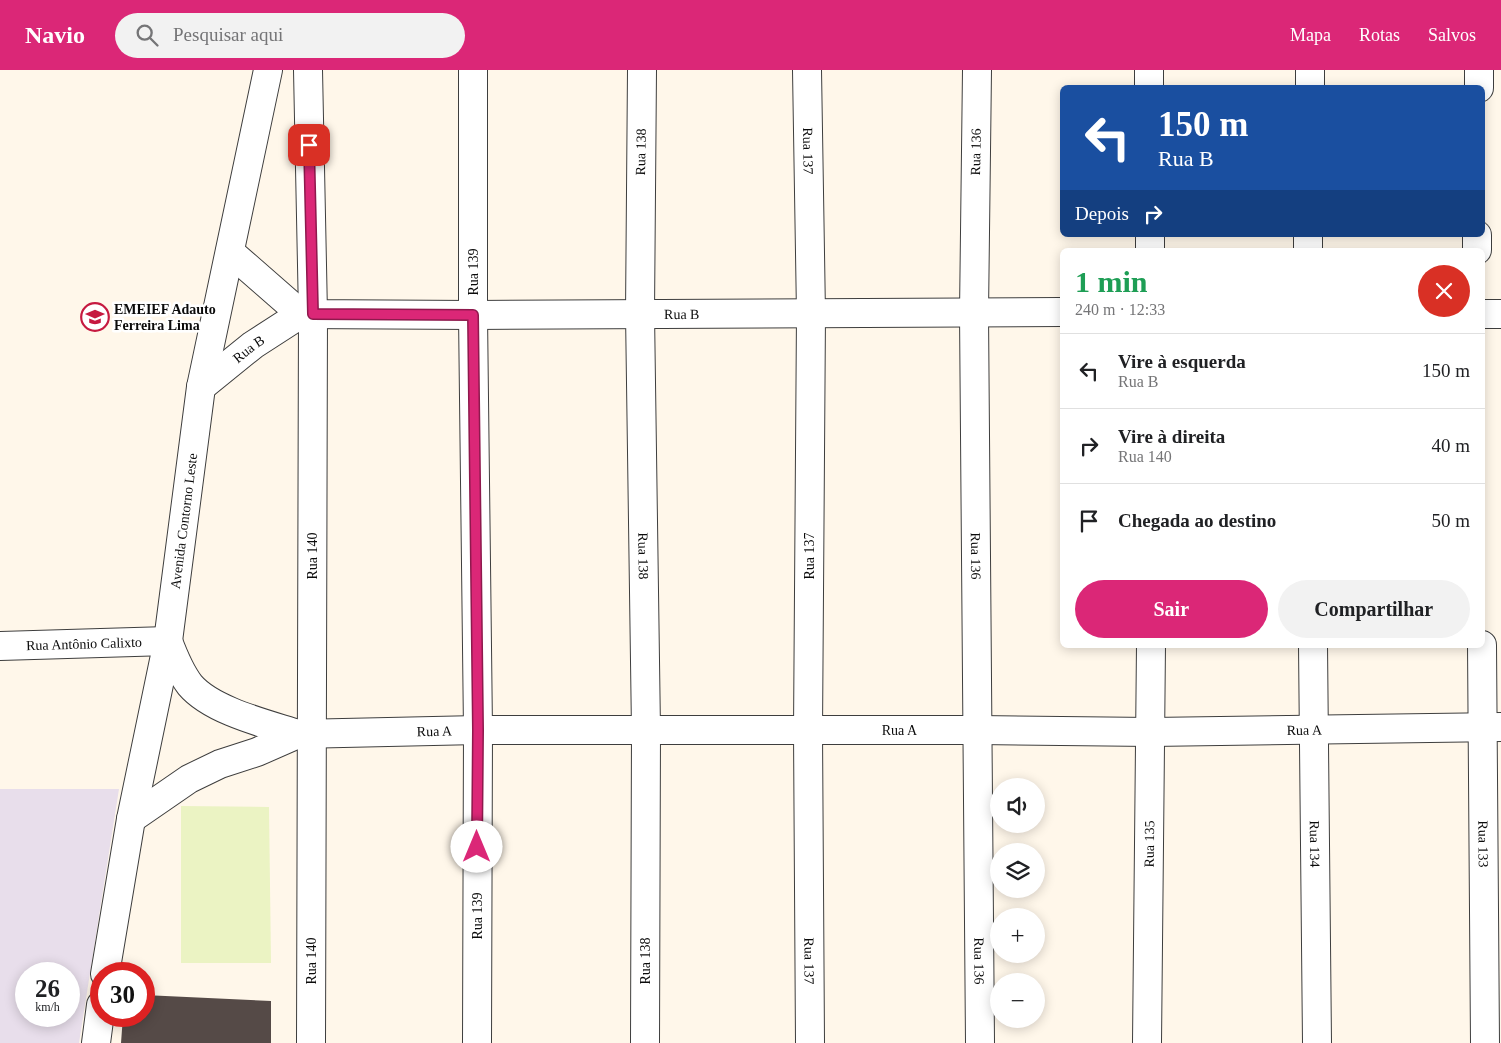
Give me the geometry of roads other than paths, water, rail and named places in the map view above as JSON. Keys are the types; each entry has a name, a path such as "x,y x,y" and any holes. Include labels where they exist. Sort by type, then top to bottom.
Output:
{"street":[{"name":"Avenida Contorno Leste","path":"108,962 131,819 168,641 201,387 268,70"},
{"name":"Rua 140","path":"308,70 305,734 311,1043"},
{"name":"Rua 139","path":"473,70 473,315 478,730 477,1043"},
{"name":"Rua 138","path":"642,70 640,313 646,730 645,1043"},
{"name":"Rua 137","path":"807,70 811,314 808,731 810,1043"},
{"name":"Rua 136","path":"977,70 974,313 980,1043"},
{"path":"1149,70 1149,85"},
{"path":"1310,70 1310,85"},
{"path":"1479,70 1479,85"},
{"path":"230,252 307,314"},
{"name":"Rua B","path":"201,387 252,346 307,314 1060,312"},
{"path":"1485,314 1501,314"},
{"name":"Rua A","path":"168,641 180,670 192,687 214,704 242,716 305,734 478,730 1150,732 1492,727"},
{"name":"Rua Antônio Calixto","path":"0,646 168,641"},
{"name":"Rua 135","path":"1146,1043 1150,648"},
{"name":"Rua 134","path":"1312,648 1317,1043"},
{"name":"Rua 133","path":"1482,648 1492,727 1484,1043"},
{"name":"Rua A","path":"131,819 189,780 220,764 305,734"},
{"path":"96,1043 98,1027"}],"place":[{"name":"EMEIEF Adauto Ferreira Lima","path":"95,317"}]}
